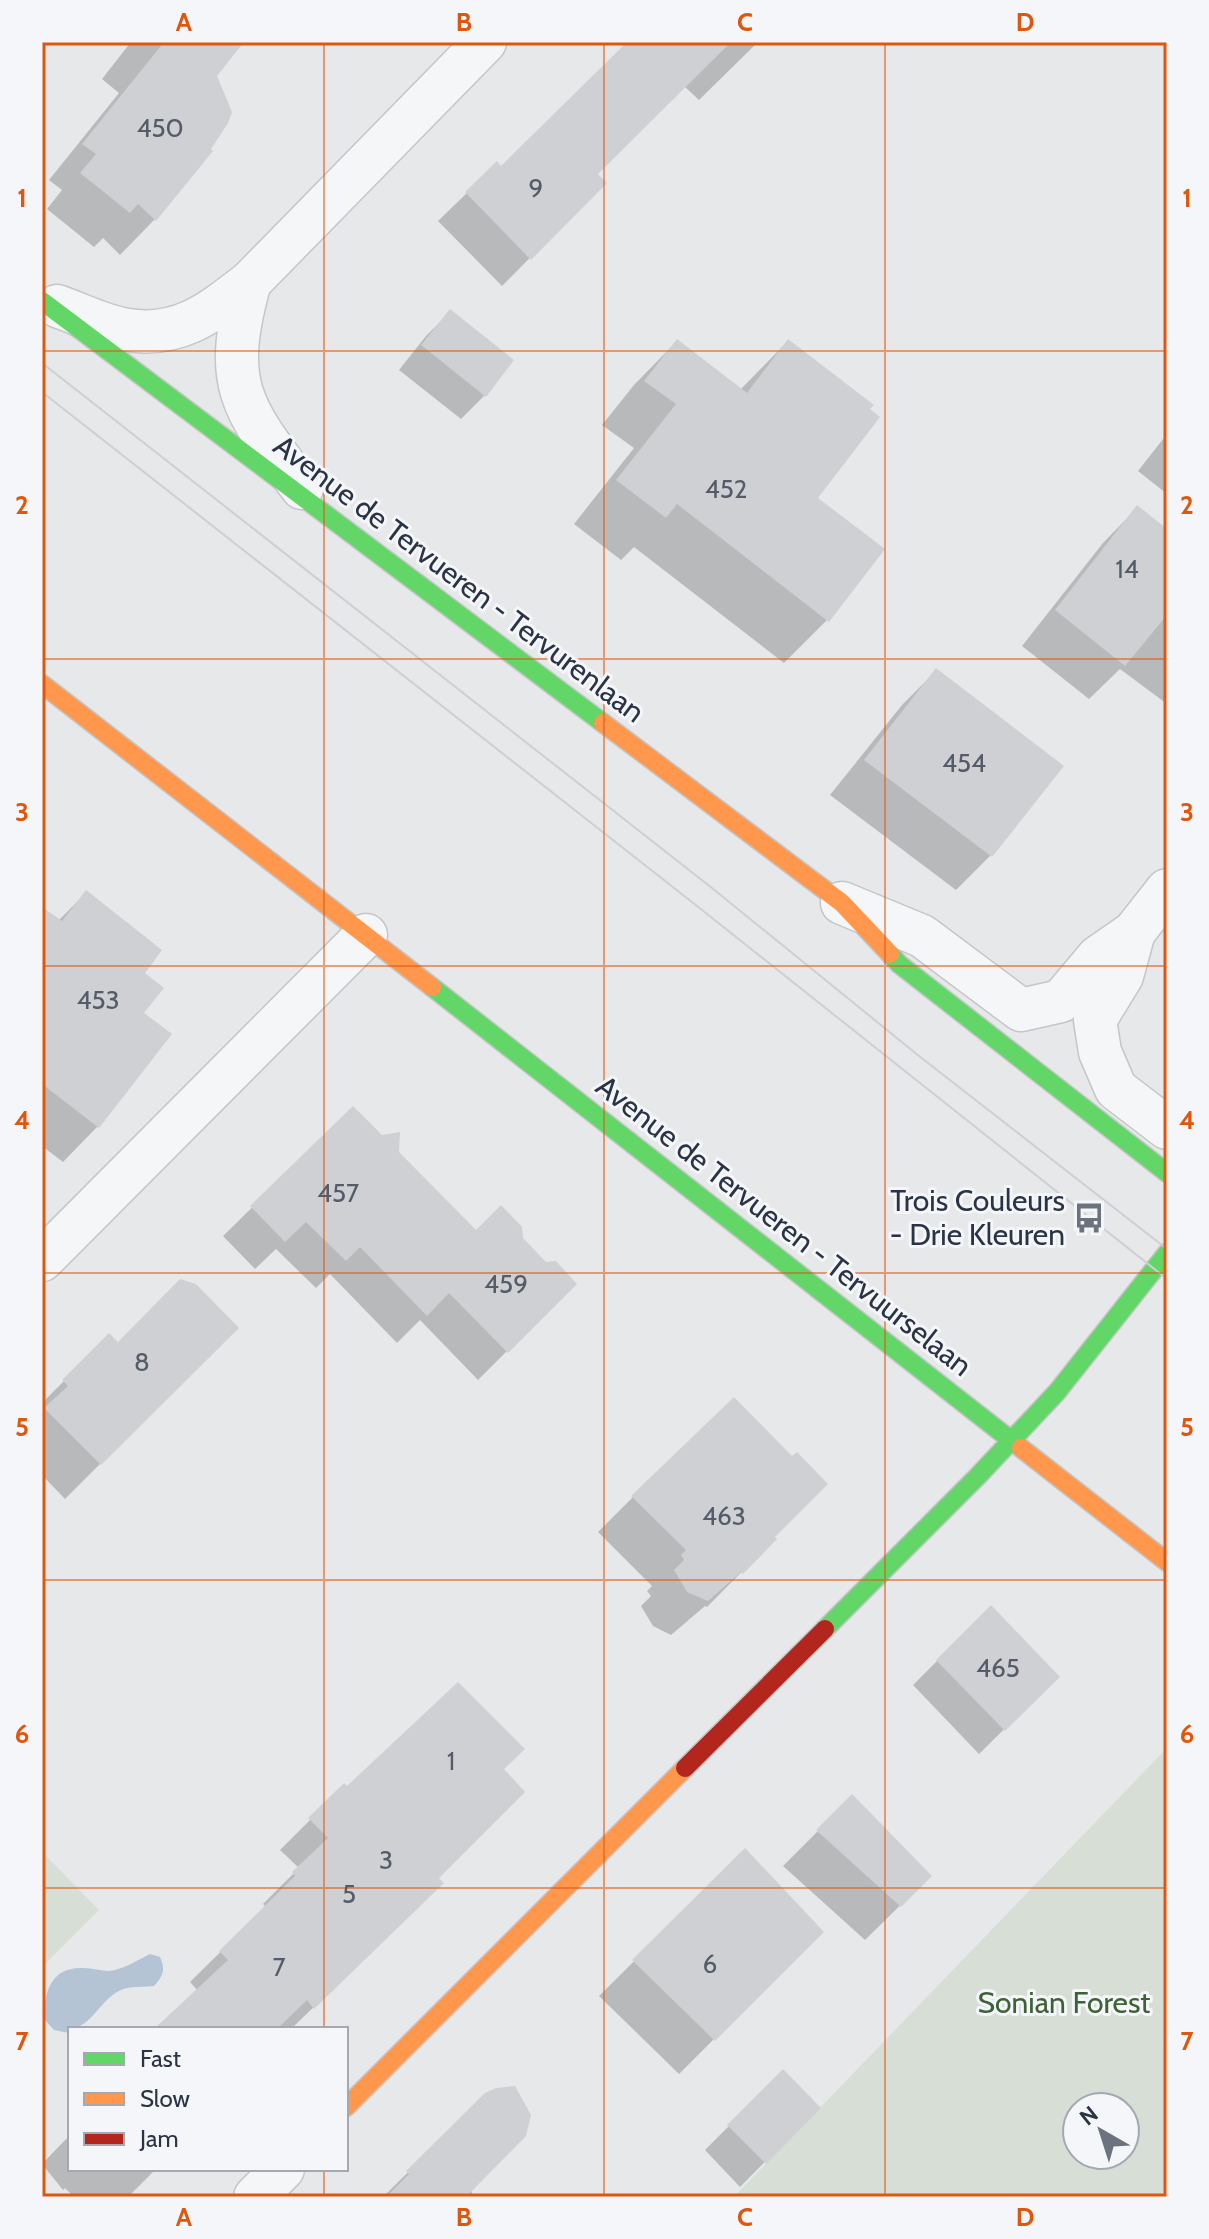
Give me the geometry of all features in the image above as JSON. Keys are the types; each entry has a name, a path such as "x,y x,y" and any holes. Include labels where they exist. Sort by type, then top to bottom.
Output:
{"main road":[{"name":"Avenue de Tervueren - Tervurenlaan","path":"42,301 842,903"},
{"path":"42,684 366,935"},
{"path":"842,903 899,964 1167,1173"},
{"name":"Avenue de Tervueren - Tervuurselaan","path":"366,935 1167,1562"},
{"path":"348,2105 1012,1440 1057,1392 1167,1253"}],"street":[{"path":"42,301 127,330 171,330 210,313 250,282 485,42"},
{"path":"250,282 236,350 240,392 254,425 317,508"},
{"path":"842,903 922,936 1021,1010 1061,1001 1098,957 1134,932 1167,890"},
{"path":"1134,932 1122,976 1095,1020 1100,1052 1116,1089 1167,1128"},
{"path":"42,1260 366,935"},
{"path":"255,2197 281,2171"}],"green space":[{"name":"Sonian Forest","path":"1167,1748 1167,2197 734,2197"},
{"path":"42,1852 99,1910 42,1967"}],"water":[{"path":"150,1954 160,1957 163,1969 154,1986 121,1990 84,2023 78,2027 68,2027 68,2033 54,2030 44,2019 48,1990 64,1971 84,1968 106,1971"}],"building":[{"path":"164,42 244,42 217,76 232,112 228,123 211,149 213,151 156,221 138,204 130,213 80,173 96,154 82,144"},
{"path":"627,42 731,42 598,174 607,183 531,260 465,192 497,161 501,166"},
{"path":"450,309 514,360 486,397 421,345"},
{"path":"677,339 747,393 788,339 874,405 870,409 880,417 818,498 885,549 829,622 677,504 666,518 616,480 676,404 644,381"},
{"path":"1137,505 1167,529 1167,615 1125,666 1055,610"},
{"path":"936,668 1064,766 992,857 864,760"},
{"path":"86,890 162,950 145,973 164,988 144,1013 172,1034 99,1128 42,1084 42,907 62,921"},
{"path":"353,1106 382,1135 400,1132 399,1152 476,1230 501,1205 522,1227 523,1238 546,1262 556,1261 577,1284 508,1353 449,1293 427,1316 360,1247 346,1261 306,1222 285,1242 250,1206"},
{"path":"180,1279 196,1284 239,1328 101,1465 44,1408 68,1386 62,1380 109,1333 118,1342"},
{"path":"734,1397 792,1456 797,1452 828,1484 743,1574 741,1572 708,1601 687,1592 674,1570 684,1560 681,1555 686,1550 631,1496"},
{"path":"991,1605 1060,1677 1005,1731 936,1660"},
{"path":"458,1682 525,1749 504,1769 525,1792 439,1878 444,1883 314,2009 307,2000 279,2027 156,2027 228,1960 219,1951 295,1876 292,1872 328,1838 308,1818 344,1783 347,1786"},
{"path":"852,1794 932,1876 901,1907 816,1830"},
{"path":"745,1848 824,1932 715,2041 632,1960"},
{"path":"783,2069 821,2108 766,2164 727,2125"},
{"path":"515,2086 531,2115 526,2136 466,2197 386,2197 409,2174 406,2171 485,2093"}],"tram line":[{"path":"42,363 1167,1249"},
{"path":"42,392 1167,1279"}],"traffic: fast":[{"path":"42,301 603,723"},
{"path":"890,954 1167,1173"},
{"path":"432,987 1021,1448"},
{"path":"825,1629 1057,1392 1167,1253"}],"traffic: slow":[{"path":"42,684 432,987"},
{"path":"603,723 842,903 890,954"},
{"path":"1021,1448 1167,1562"},
{"path":"348,2105 685,1768"}],"traffic: jam":[{"path":"685,1768 825,1629"}],"place":[{"name":"Trois Couleurs - Drie Kleuren","path":"1089,1218"}]}
